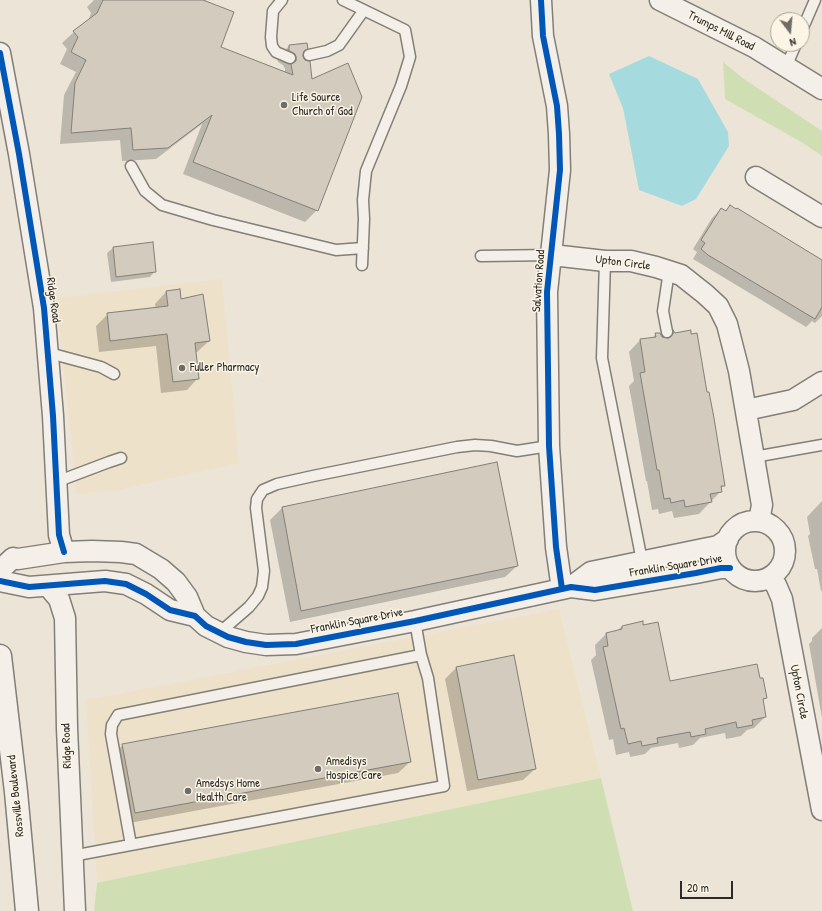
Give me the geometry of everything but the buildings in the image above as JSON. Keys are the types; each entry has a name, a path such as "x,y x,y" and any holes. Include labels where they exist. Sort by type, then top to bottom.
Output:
{"main road":[{"name":"Rossville Boulevard","path":"0,656 15,784 27,911"}],"street":[{"name":"Salvation Road","path":"541,0 543,36 557,106 559,134 560,170 547,292 549,446 556,547 567,588"},
{"name":"Trumps Mill Road","path":"660,0 686,9 709,24 754,47 822,89"},
{"name":"Ridge Road","path":"0,54 19,154 44,308 49,353 59,535 64,552"},
{"path":"756,177 822,217"},
{"name":"Upton Circle","path":"552,256 605,261 631,261 669,271 681,275 718,306 727,324 733,344 746,410 762,505 759,521"},
{"path":"746,410 793,400 822,382"},
{"path":"749,521 759,521 768,523 782,536 786,545 786,555 783,564 770,578 761,581 752,581 744,579 730,568 726,559 725,549 728,539 733,531 740,525 749,521"},
{"name":"Franklin Square Drive","path":"567,588 591,572 718,546 728,539"},
{"name":"Franklin Square Drive","path":"0,570 13,558 18,559 64,552 92,551 136,554 161,569 176,582 187,597 195,616 206,626 228,637 266,645 296,644 415,621 567,588 595,590 721,568 730,568"},
{"name":"Upton Circle","path":"770,578 776,585 782,599 822,810"},
{"name":"Franklin Square Drive","path":"0,581 29,587 105,581 126,584 146,594 170,610 195,616"},
{"name":"Ridge Road","path":"48,586 59,599 65,618 67,728 75,911"}],"lane":[{"path":"282,0 274,11 271,41 276,52 290,58"},
{"path":"343,0 405,30 410,57 401,86 366,171 363,200 364,219 362,265"},
{"path":"810,12 815,0"},
{"path":"309,55 327,51 339,45 364,10"},
{"path":"786,67 793,52"},
{"path":"131,166 145,191 162,206 336,250 363,248"},
{"path":"481,256 552,256"},
{"path":"605,261 602,358 642,561"},
{"path":"667,332 663,311 669,271"},
{"path":"49,353 101,367 114,374"},
{"path":"219,633 249,607 258,596 262,586 264,571 256,508 257,499 264,490 277,484 457,447 475,445 490,446 517,451 549,446"},
{"path":"754,457 822,445"},
{"path":"56,482 121,458"},
{"path":"72,856 444,786 428,678 421,655 415,621"},
{"path":"131,845 111,734 112,725 118,715 421,655"}],"shaded area":[{"path":"222,279 239,463 118,490 77,494 56,298"},
{"path":"559,609 601,778 256,852 97,883 86,700"}],"green space":[{"path":"723,62 744,79 822,131 822,156 803,143 725,99"},
{"path":"601,778 633,911 94,911 97,883"}],"water":[{"path":"649,56 698,79 728,132 729,146 696,199 682,206 639,190 623,108 609,74"}],"cycle path":[{"path":"541,0 543,36 557,106 559,134 560,170 547,292 549,446 556,547 562,589"},
{"path":"0,53 19,154 44,308 53,416 59,535 64,552"},
{"path":"0,581 29,587 105,581 126,584 146,594 170,610 195,616 206,626 228,637 266,645 296,644 415,621 571,587 595,590 721,568 730,568"}],"place":[{"name":"Life Source Church of God","path":"284,105"},
{"name":"Fuller Pharmacy","path":"182,368"},
{"name":"Amedisys Hospice Care","path":"318,769"},
{"name":"Amedsys Home Health Care","path":"188,791"}]}
